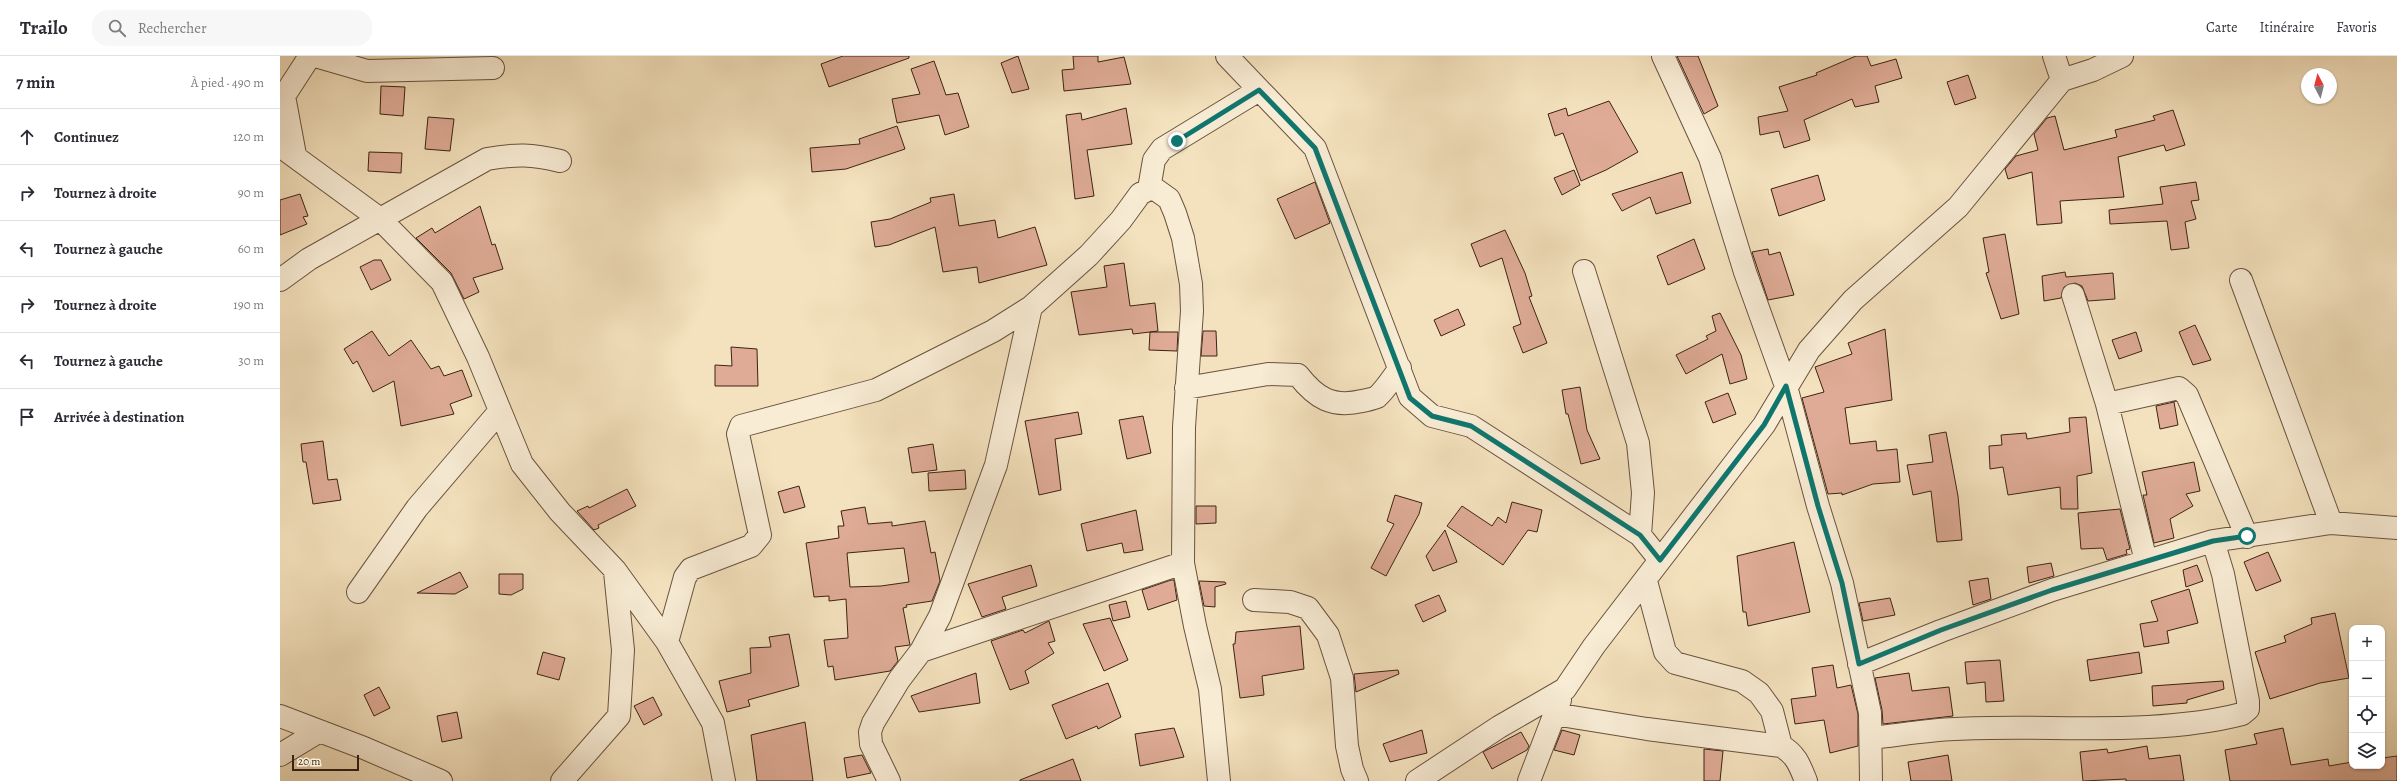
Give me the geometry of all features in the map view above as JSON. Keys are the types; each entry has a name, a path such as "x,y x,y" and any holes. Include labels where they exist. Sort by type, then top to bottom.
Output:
{"street":[{"path":"310,56 282,88 288,150 380,219 442,282 478,358 499,412 522,464 560,512 615,570 667,642 713,723 724,781"},
{"path":"315,56 367,71 493,68"},
{"path":"1227,56 1315,148 1400,368 1410,398 1432,416 1471,426 1640,535 1660,560"},
{"path":"1663,56 1710,158 1745,272 1786,386 1818,506 1842,583 1870,713 1872,781"},
{"path":"2054,56 2062,80"},
{"path":"1529,781 1565,689 1594,646 1646,581 1660,560 1764,425 1786,386 1809,350 1853,300 1958,207 2062,80 2093,70 2122,56"},
{"path":"1149,189 1154,160 1162,150 1259,90"},
{"path":"280,280 309,259 487,159 512,154 532,154 560,161"},
{"path":"667,642 685,577 691,569 751,546 760,535 738,434 741,426 876,390 993,331 1031,307 1089,255 1121,220 1140,194 1149,189 1155,189 1169,200 1183,238 1191,284 1192,311 1186,388 1182,488 1183,563 1195,626 1210,689 1219,781"},
{"path":"1584,271 1638,443 1643,493 1640,535"},
{"path":"2241,280 2331,523"},
{"path":"2073,295 2107,404 2146,561"},
{"path":"890,781 871,744 870,732 873,723 899,680 921,651 940,616 996,465 1031,307"},
{"path":"1186,388 1268,374 1298,375 1309,389 1323,400 1339,403 1356,402 1376,398 1400,368"},
{"path":"2107,404 2180,388 2187,395 2247,536"},
{"path":"358,592 417,508 499,412"},
{"path":"1859,664 1941,630 2044,593 2213,541 2331,523 2397,528"},
{"path":"1871,738 1955,729 2132,727 2190,722 2242,714 2248,709 2248,700 2224,574 2213,541"},
{"path":"921,651 1183,563"},
{"path":"562,781 619,716 624,650 615,570"},
{"path":"1646,581 1665,652 1675,663 1742,681 1759,693 1772,711 1781,746"},
{"path":"1254,600 1290,602 1308,608 1328,635 1342,678 1347,746 1352,769 1358,781"},
{"path":"1417,781 1499,727 1565,689"},
{"path":"1554,714 1647,729 1781,746 1789,750 1796,758 1806,781"},
{"path":"280,716 318,732 364,748 441,781"},
{"path":"280,755 318,732"}],"building":[{"path":"843,56 909,56 909,58 829,87 821,64"},
{"path":"1018,56 1029,89 1012,93 1001,63"},
{"path":"1073,56 1098,56 1098,62 1124,57 1131,84 1064,91 1062,70 1074,69"},
{"path":"1677,56 1698,56 1718,106 1704,114"},
{"path":"1856,56 1867,56 1871,66 1896,59 1902,78 1875,86 1879,102 1855,107 1852,99 1804,120 1810,140 1784,148 1779,131 1760,135 1758,117 1788,111 1779,87 1817,75 1816,73"},
{"path":"934,61 946,95 958,93 969,127 945,135 939,115 897,123 892,99 920,94 911,69"},
{"path":"1968,75 1976,98 1955,105 1947,82"},
{"path":"381,86 405,87 403,116 380,114"},
{"path":"1609,101 1638,152 1606,170 1581,181 1563,133 1555,136 1548,114 1566,108 1568,116"},
{"path":"1126,108 1132,144 1087,150 1094,196 1075,199 1066,115 1081,113 1082,120"},
{"path":"2173,110 2185,145 2166,151 2164,145 2118,157 2124,197 2060,201 2062,223 2037,225 2032,172 2008,179 2005,169 2016,156 2038,150 2034,134 2047,118 2055,116 2064,150 2117,137 2115,130 2155,120 2153,116"},
{"path":"428,117 454,119 450,151 425,149"},
{"path":"897,126 905,149 846,169 812,172 810,148 860,144 859,139"},
{"path":"369,152 402,153 401,173 368,171"},
{"path":"1574,170 1580,185 1562,195 1554,178"},
{"path":"1682,172 1691,203 1656,214 1650,197 1622,211 1612,194"},
{"path":"1818,175 1825,200 1779,216 1771,189"},
{"path":"1315,182 1330,223 1295,239 1277,199"},
{"path":"2196,182 2199,200 2191,201 2196,219 2185,222 2189,248 2171,250 2167,221 2110,224 2109,210 2163,204 2160,187"},
{"path":"300,194 308,216 303,217 307,224 280,235 280,200"},
{"path":"954,194 959,226 995,220 998,238 1035,227 1047,265 979,283 977,267 943,272 935,227 889,245 875,247 871,222 890,219 931,202 930,198"},
{"path":"480,206 492,245 495,244 503,269 473,278 479,292 464,299 451,273 416,238 432,228 435,233"},
{"path":"1505,230 1525,273 1532,296 1529,297 1547,343 1523,353 1513,327 1521,324 1502,258 1480,267 1471,244"},
{"path":"2005,234 2019,314 2001,319 1986,273 1989,272 1983,238"},
{"path":"1694,239 1705,269 1668,285 1657,256"},
{"path":"1768,249 1769,255 1780,252 1794,295 1768,300 1752,252"},
{"path":"374,260 381,260 391,280 371,290 360,267"},
{"path":"1124,263 1130,306 1155,303 1158,331 1133,334 1132,329 1079,335 1071,292 1107,287 1104,266"},
{"path":"2065,272 2066,277 2113,273 2115,299 2088,301 2082,286 2075,283 2064,287 2061,298 2044,301 2042,276"},
{"path":"1458,309 1465,325 1441,336 1434,320"},
{"path":"1720,313 1741,355 1747,379 1730,384 1722,354 1686,374 1676,355 1708,339 1706,336 1716,331 1712,316"},
{"path":"2195,325 2211,360 2193,365 2179,332"},
{"path":"1885,329 1892,400 1845,408 1850,444 1876,441 1877,451 1897,449 1900,482 1873,484 1842,495 1842,493 1828,494 1802,398 1824,392 1815,367 1852,354 1848,343"},
{"path":"372,331 389,356 411,340 431,369 439,366 444,376 462,370 472,396 450,404 454,414 401,426 394,381 373,392 357,361 353,364 344,349"},
{"path":"1203,331 1216,331 1217,356 1201,356"},
{"path":"1150,332 1178,332 1177,351 1149,350"},
{"path":"2136,332 2142,351 2119,359 2112,340"},
{"path":"731,347 757,349 758,386 715,386 715,365 732,366"},
{"path":"1580,387 1587,430 1600,459 1581,464 1568,414 1566,414 1562,390"},
{"path":"1728,393 1736,414 1713,423 1705,402"},
{"path":"2174,402 2178,425 2160,429 2156,406"},
{"path":"1078,412 1082,434 1055,439 1061,490 1039,495 1025,421"},
{"path":"1143,416 1151,453 1127,459 1119,420"},
{"path":"2086,417 2092,473 2077,476 2078,509 2061,509 2060,487 2008,495 2003,467 1990,469 1989,446 2002,445 2001,435 2026,433 2027,439 2070,432 2069,418"},
{"path":"1946,432 1958,496 1962,540 1937,542 1931,491 1913,495 1907,465 1933,462 1929,435"},
{"path":"323,441 328,480 337,479 341,500 313,504 306,462 303,462 301,444"},
{"path":"933,444 937,470 912,473 908,448"},
{"path":"2194,462 2200,491 2186,494 2193,506 2170,519 2174,538 2154,543 2143,495 2147,495 2142,472"},
{"path":"965,470 966,489 929,491 928,473"},
{"path":"799,486 805,507 784,513 778,492"},
{"path":"627,489 636,506 598,525 599,528 594,530 577,511 588,506 589,508"},
{"path":"1395,495 1422,503 1419,514 1386,576 1371,568 1394,524 1387,521"},
{"path":"1512,502 1542,510 1537,532 1528,530 1503,565 1447,526 1462,506 1492,526 1498,517 1506,523"},
{"path":"1196,506 1216,506 1216,523 1196,524"},
{"path":"865,507 868,524 892,522 892,526 925,521 931,553 935,552 940,581 932,601 906,605 907,607 903,608 910,645 895,647 898,661 890,671 835,680 833,666 828,667 824,640 848,638 846,599 829,601 829,596 814,597 806,543 839,538 838,526 844,526 841,511","holes":["904,548 909,582 881,586 850,587 847,553"]},
{"path":"2120,509 2130,549 2126,550 2127,554 2107,560 2103,548 2081,549 2078,513"},
{"path":"1136,510 1143,550 1124,553 1122,543 1087,551 1081,524"},
{"path":"1445,530 1457,562 1433,571 1426,556"},
{"path":"1794,542 1810,612 1748,626 1746,612 1743,612 1737,556"},
{"path":"2268,552 2281,581 2256,591 2244,562"},
{"path":"2051,563 2054,576 2029,583 2027,567"},
{"path":"1031,565 1037,586 1002,597 1006,609 982,617 968,584"},
{"path":"2197,565 2203,581 2186,587 2183,570"},
{"path":"460,572 468,587 455,594 417,593"},
{"path":"499,574 523,574 523,589 511,595 499,594"},
{"path":"1988,578 1991,599 1973,605 1969,581"},
{"path":"1174,580 1177,600 1148,610 1142,590"},
{"path":"1199,581 1225,582 1226,584 1215,587 1215,607 1204,606"},
{"path":"2189,589 2198,623 2167,631 2169,643 2144,647 2140,624 2158,621 2151,601"},
{"path":"1439,595 1446,611 1423,622 1415,605"},
{"path":"1890,598 1895,615 1863,621 1859,603"},
{"path":"1126,601 1130,617 1113,621 1109,605"},
{"path":"2335,613 2349,678 2320,683 2270,699 2255,652 2286,642 2284,636 2312,624 2311,618"},
{"path":"1110,618 1128,660 1104,671 1083,624"},
{"path":"1049,621 1055,641 1048,643 1054,653 1025,671 1029,683 1010,690 991,641 1023,630 1025,633"},
{"path":"1300,626 1304,669 1262,676 1264,695 1240,698 1233,644 1235,644 1236,632"},
{"path":"789,634 799,686 748,700 750,706 727,712 719,681 751,673 750,648 771,647 769,637"},
{"path":"543,652 565,658 559,680 537,674"},
{"path":"2139,652 2142,673 2090,681 2087,660"},
{"path":"2000,660 2004,701 1986,702 1985,682 1967,684 1965,662"},
{"path":"1833,665 1837,688 1851,685 1858,714 1858,746 1830,753 1824,720 1795,724 1791,699 1816,696 1812,668"},
{"path":"1398,670 1399,674 1356,692 1354,674"},
{"path":"976,673 980,703 919,712 911,696"},
{"path":"1909,673 1912,691 1949,687 1953,716 1883,724 1882,710 1875,678"},
{"path":"2223,681 2224,689 2187,700 2187,703 2153,706 2152,686"},
{"path":"1108,683 1121,717 1098,729 1097,726 1066,739 1052,705"},
{"path":"379,687 390,708 374,716 364,695"},
{"path":"653,697 662,715 644,725 634,706"},
{"path":"457,712 462,738 442,742 437,716"},
{"path":"805,722 813,781 757,781 751,735"},
{"path":"1174,728 1184,757 1140,766 1135,734"},
{"path":"2283,728 2291,765 2328,759 2329,766 2349,763 2349,769 2385,769 2385,758 2397,756 2397,781 2230,781 2225,750 2257,744 2254,734"},
{"path":"1422,730 1427,753 1390,762 1383,744"},
{"path":"1562,730 1580,735 1574,755 1554,750"},
{"path":"1521,732 1529,746 1527,750 1492,769 1483,752"},
{"path":"2147,746 2149,759 2180,755 2184,781 2126,781 2126,779 2083,781 2080,752 2107,749 2108,753"},
{"path":"1704,749 1723,751 1720,781 1704,781"},
{"path":"862,755 871,773 847,778 844,758"},
{"path":"1948,755 1952,781 1911,781 1908,762"},
{"path":"1073,759 1081,781 1020,781 1020,780"}],"route":[{"path":"1177,141 1259,90 1315,148 1400,368 1410,398 1432,416 1471,426 1640,535 1660,560 1721,478 1764,425 1786,386 1818,506 1842,583 1859,664 1896,650 1941,630 2052,590 2213,541 2247,536"}]}
